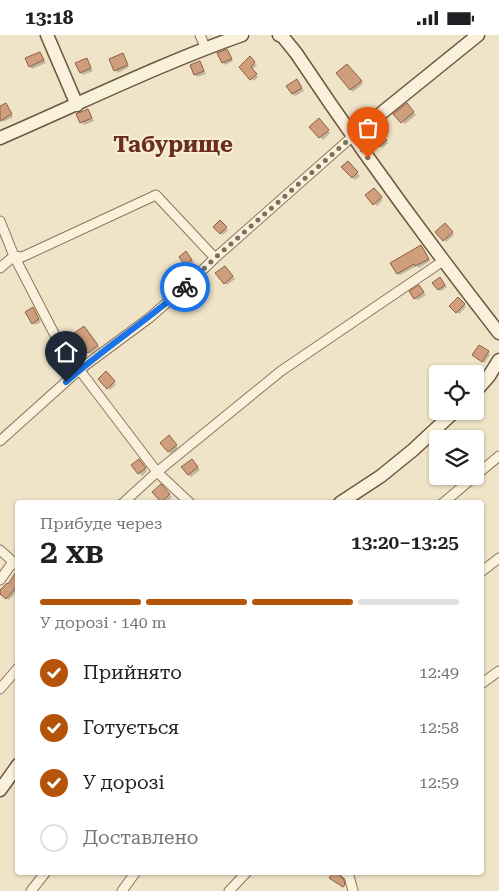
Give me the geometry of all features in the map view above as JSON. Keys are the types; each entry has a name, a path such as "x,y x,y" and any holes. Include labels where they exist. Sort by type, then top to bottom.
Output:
{"main road":[{"path":"47,35 77,105"},
{"path":"0,138 138,76 242,35"},
{"path":"353,136 478,35"},
{"path":"282,36 444,261 499,333"},
{"path":"484,382 499,360"},
{"path":"344,500 414,450 446,420"},
{"path":"0,790 15,769"}],"street":[{"path":"200,35 206,49"},
{"path":"0,441 79,370 148,319 184,288 215,258 353,136"},
{"path":"0,268 14,256 22,257 156,195 215,258"},
{"path":"0,221 14,256 59,343 157,472 187,500"},
{"path":"126,500 157,472 281,371 444,261"},
{"path":"447,500 499,456"},
{"path":"0,550 15,564 0,580"},
{"path":"484,570 499,558"},
{"path":"484,682 499,671"},
{"path":"0,689 15,672"},
{"path":"31,891 43,875"},
{"path":"122,891 134,875"},
{"path":"229,891 244,875"},
{"path":"348,875 354,891"}],"building":[{"path":"227,49 232,59 222,63 217,53"},
{"path":"40,52 44,60 29,67 25,58"},
{"path":"123,53 128,65 114,71 109,59"},
{"path":"250,56 255,62 251,67 257,74 250,80 239,67"},
{"path":"87,58 91,68 80,73 75,63"},
{"path":"200,61 204,71 194,75 190,65"},
{"path":"347,64 362,81 350,90 336,73"},
{"path":"297,79 302,88 292,94 286,86"},
{"path":"6,103 12,114 0,121 0,106"},
{"path":"407,103 414,112 401,123 393,114"},
{"path":"88,109 92,118 80,123 76,114"},
{"path":"319,118 329,130 319,138 309,127"},
{"path":"380,133 387,140 379,147 372,139"},
{"path":"348,161 358,172 352,178 341,167"},
{"path":"374,188 382,197 373,205 365,195"},
{"path":"220,220 227,227 220,234 213,227"},
{"path":"445,223 453,232 443,241 435,232"},
{"path":"421,245 429,259 415,266 414,264 397,274 390,263"},
{"path":"186,251 192,260 185,265 179,257"},
{"path":"225,266 233,276 224,284 215,273"},
{"path":"440,277 445,285 438,290 432,283"},
{"path":"419,285 424,292 414,299 409,291"},
{"path":"458,297 465,304 456,313 449,306"},
{"path":"33,307 39,319 32,324 25,312"},
{"path":"84,326 98,345 88,353 73,334"},
{"path":"479,345 489,351 482,362 472,355"},
{"path":"106,371 115,381 107,389 98,379"},
{"path":"169,435 177,445 168,452 160,443"},
{"path":"139,459 146,468 138,474 131,465"},
{"path":"192,459 198,467 188,475 181,467"},
{"path":"161,484 170,494 163,500 159,500 152,492"},
{"path":"15,574 15,588 6,599 0,594 0,590 8,584"},
{"path":"331,875 340,875 345,885 343,887 329,878"}],"way so far":[{"path":"185,287 215,258 353,136 368,158"}],"district":[{"name":"Табурище","path":"173,144"}],"route":[{"path":"66,382 79,370 148,319 185,287"}]}
